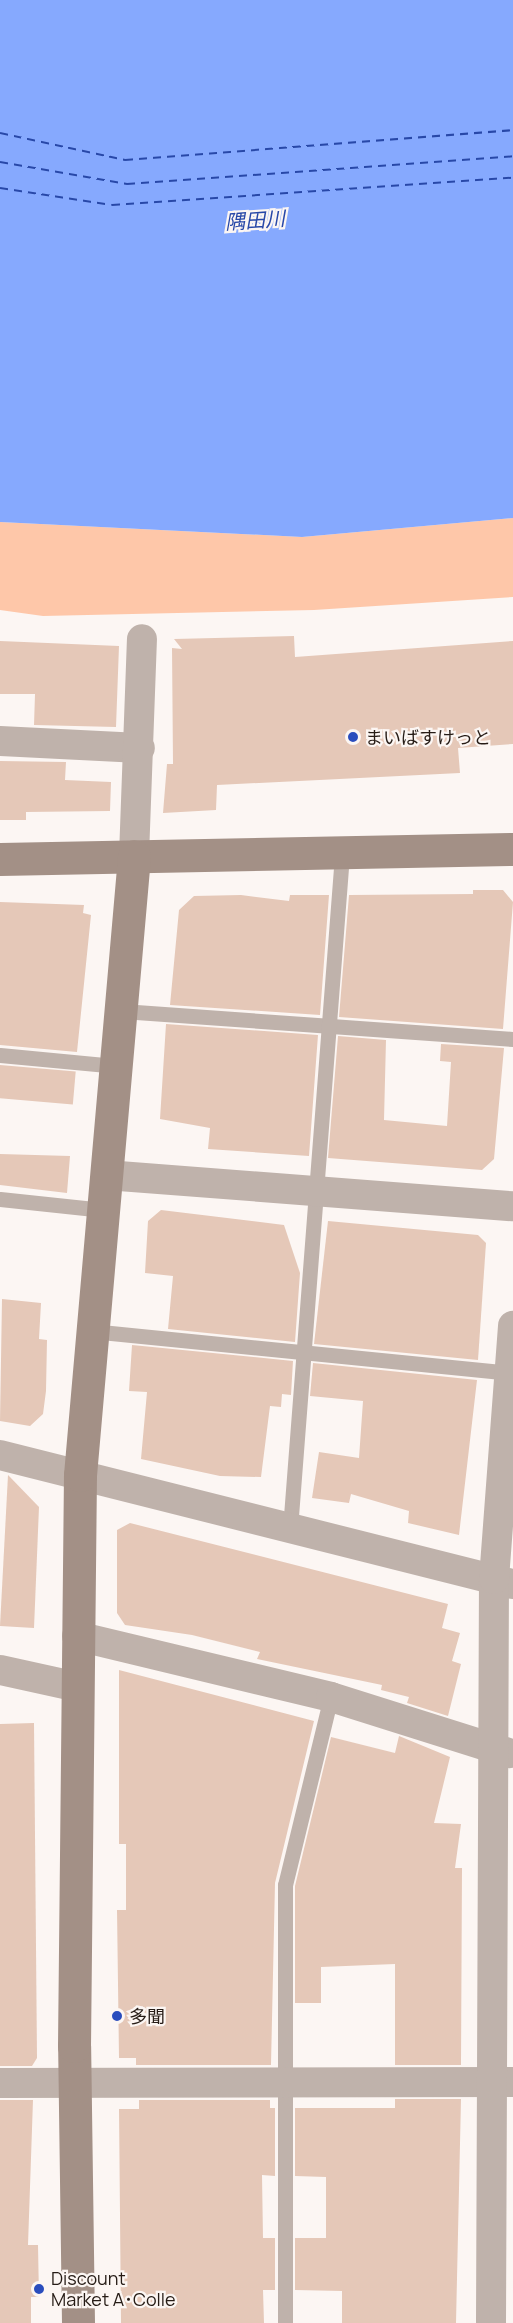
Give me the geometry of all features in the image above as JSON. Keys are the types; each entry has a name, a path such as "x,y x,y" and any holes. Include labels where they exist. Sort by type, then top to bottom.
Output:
{"street":[{"path":"78,2323 76,2082 80,1475 134,856 140,748 142,639"},
{"path":"0,741 140,748"},
{"path":"0,859 513,849"},
{"path":"106,1175 316,1188 513,1206"},
{"path":"491,2323 502,2082 503,1582 513,1326"},
{"path":"0,1455 503,1582"},
{"path":"78,1636 331,1697 503,1751"},
{"path":"0,1670 77,1687"},
{"path":"0,2083 502,2082"}],"lane":[{"path":"290,1529 342,854"},
{"path":"122,1011 329,1028 513,1039"},
{"path":"0,1055 117,1066"},
{"path":"0,1199 103,1210"},
{"path":"92,1331 303,1352 510,1386"},
{"path":"285,2323 285,1885 331,1697"}],"shaded area":[{"path":"513,518 513,597 314,610 43,616 0,610 0,522 302,537"}],"water":[{"name":"隅田川","path":"0,0 513,0 513,518 302,537 0,522"}],"building":[{"path":"294,636 295,657 513,641 513,744 458,748 460,773 217,785 216,810 163,813 167,764 173,764 172,648 182,649 174,639"},
{"path":"0,641 119,646 116,727 34,725 35,694 0,694"},
{"path":"0,761 66,762 65,780 111,782 110,811 26,812 26,820 0,820"},
{"path":"473,890 503,890 513,902 503,1029 339,1017 349,895 473,894"},
{"path":"241,895 289,901 290,895 329,895 320,1015 170,1005 179,910 194,896"},
{"path":"0,902 84,905 83,913 91,915 77,1052 0,1045"},
{"path":"166,1024 318,1035 309,1156 208,1149 210,1128 160,1119"},
{"path":"338,1036 386,1040 384,1120 447,1126 451,1062 440,1061 441,1044 504,1048 494,1159 482,1170 328,1158"},
{"path":"0,1065 76,1072 73,1104 0,1098"},
{"path":"0,1154 70,1156 67,1193 0,1185"},
{"path":"161,1210 284,1225 300,1273 295,1342 168,1329 173,1276 145,1273 148,1221"},
{"path":"328,1221 478,1235 486,1243 478,1360 314,1344"},
{"path":"2,1299 41,1303 39,1339 47,1340 46,1391 43,1414 30,1426 0,1421"},
{"path":"132,1345 293,1361 291,1395 282,1394 281,1407 270,1406 261,1477 220,1476 141,1459 147,1392 129,1391"},
{"path":"313,1363 477,1380 459,1535 408,1523 409,1511 351,1494 349,1503 312,1498 319,1452 359,1458 363,1401 310,1396"},
{"path":"8,1475 39,1507 34,1628 0,1626"},
{"path":"130,1523 448,1604 442,1628 460,1633 452,1661 461,1664 448,1716 407,1703 409,1697 381,1690 382,1685 257,1659 260,1652 192,1635 125,1625 117,1613 117,1530"},
{"path":"119,1670 314,1721 275,1883 271,2065 136,2065 136,2058 119,2058 117,1910 126,1910 126,1844 119,1844"},
{"path":"34,1723 37,2058 32,2066 0,2066 0,1724"},
{"path":"399,1736 450,1757 434,1823 461,1824 455,1868 462,1868 461,2065 395,2065 395,1964 321,1967 321,2003 295,2003 295,1886 331,1737 395,1753"},
{"path":"395,2099 461,2099 456,2323 342,2323 342,2291 295,2290 295,2238 326,2238 326,2177 295,2176 295,2108 395,2108"},
{"path":"0,2100 33,2100 28,2245 38,2245 39,2297 31,2297 31,2323 0,2323"},
{"path":"139,2100 270,2100 270,2108 275,2108 275,2176 262,2175 263,2238 275,2238 275,2290 263,2290 264,2323 121,2323 119,2109 139,2109"}],"ferry route":[{"path":"0,133 125,160 513,130"},
{"path":"0,162 127,184 513,156"},
{"path":"0,188 112,205 513,178"}],"place":[{"name":"まいばすけっと","path":"353,737"},
{"name":"多聞","path":"117,2016"},
{"name":"Discount Market A･Colle","path":"39,2289"}]}
